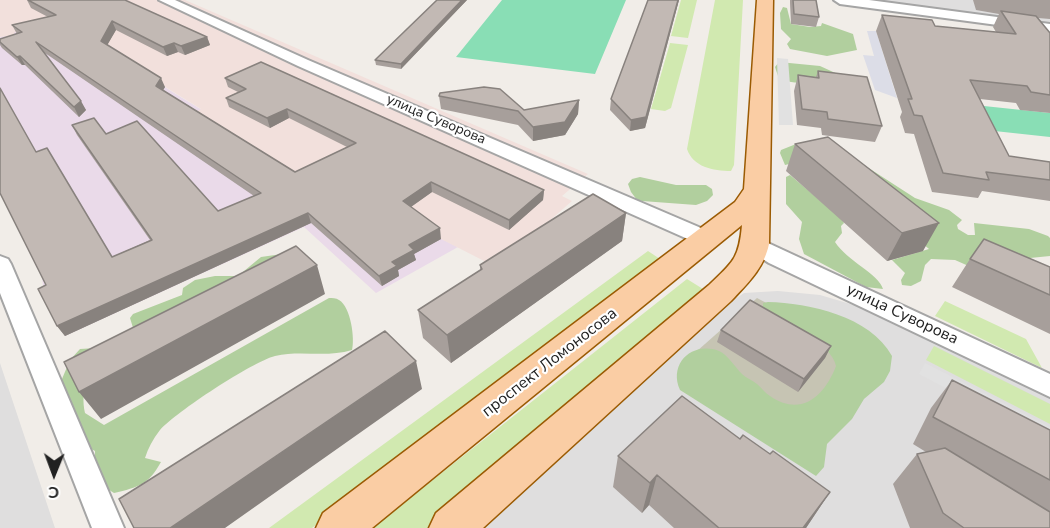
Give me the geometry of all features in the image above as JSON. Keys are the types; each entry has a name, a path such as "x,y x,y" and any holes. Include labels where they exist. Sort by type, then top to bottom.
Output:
{"main road":[{"path":"451,528 720,293 751,259 755,244 765,0"},
{"name":"проспект Ломоносова","path":"338,528 707,239 745,208 756,191"}],"street":[{"name":"улица Суворова","path":"165,0 303,63 707,239"},
{"path":"840,0 1050,28"},
{"name":"улица Суворова","path":"755,244 777,258 1050,386"},
{"path":"0,264 108,528"}],"shaded area":[{"path":"0,0 185,0 588,174 562,196 572,201 514,252 494,266 306,177 280,172 190,115 201,109 146,75 17,31 15,35 0,37"},
{"path":"866,0 1050,0 1050,24"},
{"path":"17,31 145,75 202,110 191,114 458,247 376,293 304,227 65,336 45,299 41,271 0,189 0,37"},
{"path":"867,31 876,31 897,98 875,90 863,55 874,56"},
{"path":"777,58 788,59 793,125 779,125"},
{"path":"778,291 820,295 864,308 1050,398 1050,528 485,528 726,305 744,293"},
{"path":"757,298 872,359 811,438 688,359"},
{"path":"0,363 55,528 0,528"},
{"path":"925,363 1050,427 1050,443 919,374"}],"green space":[{"path":"502,0 626,0 595,74 456,57"},
{"path":"681,0 697,0 688,38 671,36"},
{"path":"715,0 743,0 734,165 731,171 704,167 694,160 687,149"},
{"path":"783,7 787,8 791,24 810,27 821,26 822,23 853,34 857,50 827,56 790,49 787,44 791,39 781,29 780,13"},
{"path":"670,43 688,45 671,108 665,111 651,109"},
{"path":"779,62 820,66 842,76 810,82 787,81 779,79 775,67"},
{"path":"965,104 1050,113 1050,137 976,129"},
{"path":"796,144 847,154 915,198 949,210 962,220 957,225 958,229 968,235 975,235 974,223 1029,229 1048,236 1050,256 1030,258 1050,302 955,260 931,259 925,265 921,281 911,286 902,285 901,280 905,273 892,260 929,249 820,157 785,165 781,150"},
{"path":"790,175 842,219 844,223 841,226 842,233 835,242 840,249 876,278 883,289 866,287 804,254 799,239 802,222 786,204 786,177"},
{"path":"640,177 676,185 706,185 712,189 713,195 707,201 696,205 637,200 628,184 632,179"},
{"path":"648,251 660,259 312,528 269,528"},
{"path":"289,253 300,255 306,261 297,270 261,281 267,290 258,299 213,315 200,324 159,342 143,339 143,336 134,331 130,318 133,314 182,295 183,288 195,280 215,276 238,276 261,257"},
{"path":"687,279 711,294 431,528 372,528"},
{"path":"329,298 339,300 347,309 353,339 352,350 333,353 285,354 264,360 197,400 160,430 145,458 161,462 152,476 142,484 114,493 103,486 95,464 95,451 84,445 59,386 70,360 80,349 96,348 86,380 84,405 85,413 104,425"},
{"path":"945,301 1026,339 1042,368 935,316"},
{"path":"763,303 802,305 837,314 869,331 882,342 892,356 890,371 884,382 864,399 852,419 827,444 824,467 816,476 680,390 677,380 677,371 685,357 700,349 709,349 722,353 768,395 782,402 792,405 802,404 819,394 826,386 836,366 833,357 806,334 763,310"},
{"path":"934,346 1050,404 1050,424 926,360"}],"building":[{"path":"28,0 125,0 207,37 181,46 174,43 163,47 112,21 101,41 161,78 156,86 295,172 356,143 287,109 267,118 226,98 246,89 225,78 261,62 544,190 509,220 431,182 403,201 440,228 409,245 414,250 392,262 397,266 379,276 308,213 57,326 38,289 46,285 0,193 0,88 36,152 47,148 112,257 152,240 72,125 94,118 106,134 137,121 218,211 261,193 36,42 81,101 74,107 20,56 17,57 0,42 0,39 22,32 12,25 56,15"},
{"path":"437,0 462,0 401,64 375,60"},
{"path":"648,0 678,0 646,117 631,120 611,99"},
{"path":"793,0 816,0 819,17 794,14"},
{"path":"1001,11 1036,16 1050,33 1050,95 1031,92 1027,86 970,80 1009,156 1050,162 1050,180 986,172 989,180 943,173 922,116 914,115 908,99 912,99 882,15 932,20 935,26 1016,34"},
{"path":"818,71 867,77 882,126 828,119 827,112 802,109 798,75 819,78"},
{"path":"484,87 500,89 524,110 579,100 565,122 533,127 518,111 439,96 440,93"},
{"path":"828,137 939,223 902,233 795,144"},
{"path":"593,194 626,213 447,335 418,310 482,269 480,265"},
{"path":"984,239 1050,267 1050,295 970,259"},
{"path":"296,246 317,265 79,392 64,362"},
{"path":"750,300 831,346 804,379 721,330"},
{"path":"385,331 416,361 170,528 134,528 119,499"},
{"path":"952,380 1050,430 1050,480 933,417"},
{"path":"682,396 740,439 743,435 770,454 773,451 830,492 803,528 719,528 657,475 650,483 618,456"},
{"path":"945,448 1050,512 1050,528 964,528 943,513 917,454"}]}
